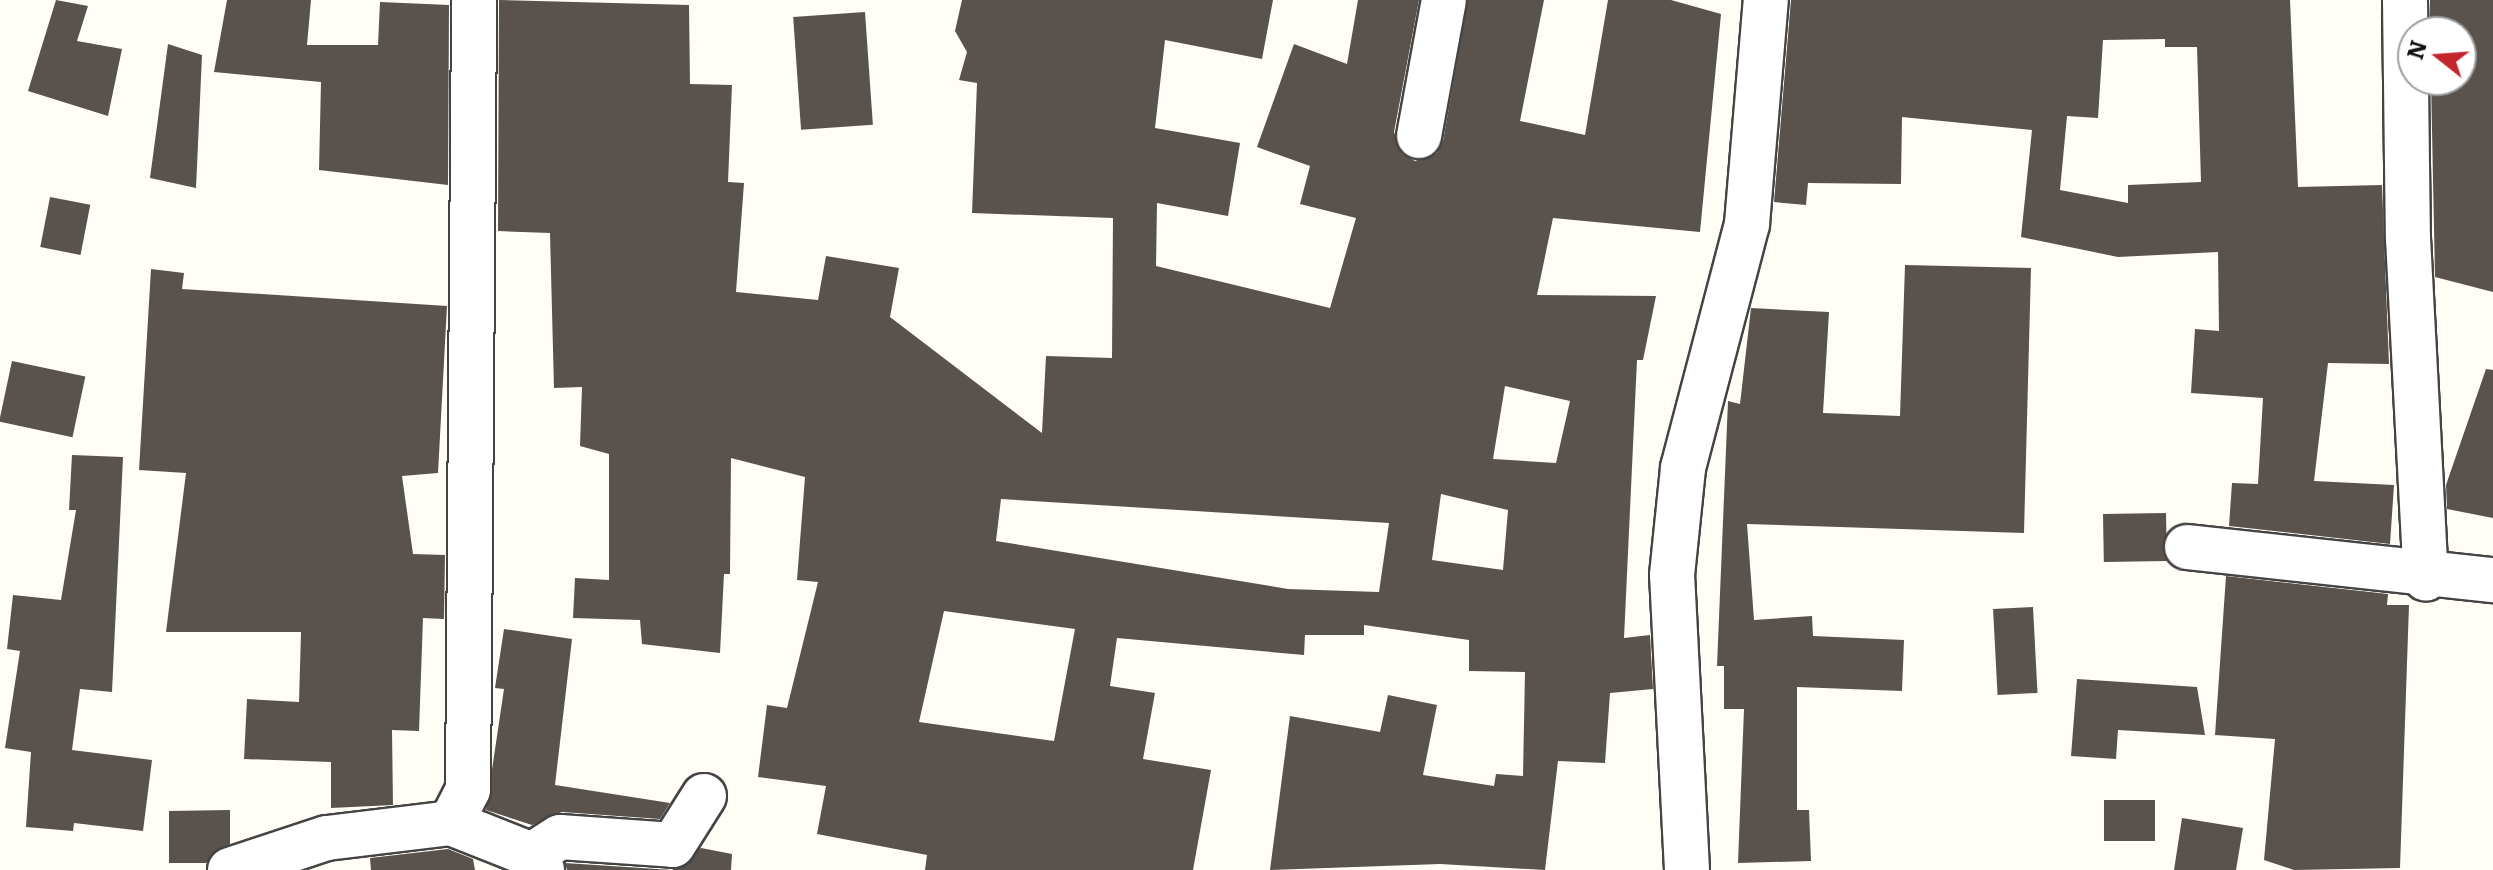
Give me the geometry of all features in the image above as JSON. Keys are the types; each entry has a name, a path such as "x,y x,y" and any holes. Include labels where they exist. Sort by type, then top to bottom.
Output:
{"street":[{"path":"451,823 468,790 474,0"},
{"path":"1419,136 1444,0"},
{"path":"1687,870 1672,575 1683,468 1747,224 1766,0"},
{"path":"2405,0 2408,238 2426,579"},
{"path":"2187,547 2426,579 2493,580"},
{"path":"230,870 327,838 451,823 537,863 560,837 673,845 704,796"}],"building":[{"path":"56,0 88,6 77,41 122,49 108,116 28,91"},
{"path":"227,0 311,0 307,45 378,45 380,2 449,5 448,185 319,170 321,82 214,72"},
{"path":"499,0 689,5 690,84 732,85 728,182 744,183 736,292 818,300 826,256 899,268 890,317 1042,433 1046,356 1112,358 1113,218 972,213 977,83 959,80 967,52 955,31 962,0 1273,0 1262,59 1165,40 1155,128 1240,143 1228,216 1157,203 1156,266 1330,308 1356,218 1300,204 1310,166 1257,147 1294,44 1347,64 1358,0 1419,0 1394,132 1402,154 1415,161 1437,153 1443,141 1468,0 1544,0 1520,121 1585,135 1608,0 1671,0 1721,14 1700,232 1553,218 1537,295 1656,296 1643,360 1637,360 1624,638 1650,635 1653,689 1610,693 1605,763 1558,761 1545,870 1440,864 1270,870 1290,716 1380,732 1388,695 1437,705 1423,775 1494,786 1496,774 1523,776 1525,672 1469,671 1469,640 1364,625 1364,635 1305,635 1304,655 1117,638 1110,686 1155,693 1143,759 1211,770 1193,870 925,870 927,855 817,834 826,786 758,777 767,705 787,708 818,582 797,580 805,477 731,458 730,574 724,574 720,653 642,644 640,620 573,618 575,578 609,580 609,454 580,446 582,387 554,388 550,233 498,231","holes":["1505,386 1570,401 1556,463 1493,459","1441,494 1508,510 1503,570 1432,560","1001,499 1389,523 1379,592 1288,589 996,541","944,611 1075,629 1054,741 919,722"]},
{"path":"1791,0 2290,0 2298,187 2382,185 2389,364 2328,363 2314,481 2394,485 2390,544 2229,526 2232,483 2258,484 2263,398 2191,393 2195,329 2219,331 2218,252 2118,257 2021,237 2032,130 1902,117 1901,184 1808,183 1806,205 1774,202","holes":["2165,39 2165,47 2197,47 2201,182 2128,185 2128,203 2060,190 2067,116 2098,118 2103,40"]},
{"path":"2430,0 2493,0 2493,292 2435,277 2431,96 2477,96 2477,16 2430,16"},
{"path":"865,12 873,125 801,130 793,17"},
{"path":"168,44 202,55 196,188 150,178"},
{"path":"50,197 90,205 81,255 40,247"},
{"path":"1905,265 2031,268 2024,533 1747,524 1754,620 1812,616 1813,636 1904,640 1902,691 1797,687 1797,810 1809,810 1811,861 1738,863 1744,709 1724,709 1724,666 1717,666 1728,401 1740,404 1751,308 1829,312 1823,413 1900,416"},
{"path":"151,269 184,273 182,289 447,306 438,473 402,476 413,554 445,555 444,619 423,618 419,731 392,730 393,805 331,808 331,762 244,759 247,699 299,702 301,632 166,632 186,473 139,470"},
{"path":"12,361 85,377 72,437 0,422"},
{"path":"2486,369 2493,370 2493,518 2447,509 2446,485"},
{"path":"72,455 123,457 112,692 80,689 72,750 152,760 143,831 74,823 73,831 26,827 31,752 5,748 20,651 7,649 13,595 61,600 76,510 69,510"},
{"path":"2166,513 2167,561 2104,562 2103,514"},
{"path":"2226,576 2388,594 2387,605 2409,605 2400,868 2294,870 2264,860 2275,739 2215,735"},
{"path":"2033,607 2038,693 1998,695 1993,609"},
{"path":"504,629 572,639 555,785 670,803 660,819 562,812 532,825 486,810 504,689 495,688"},
{"path":"2077,679 2197,687 2205,735 2118,730 2116,759 2071,756"},
{"path":"2104,800 2155,800 2155,841 2104,841"},
{"path":"230,810 230,844 206,863 169,863 169,811"},
{"path":"2182,818 2243,828 2236,870 2174,870"},
{"path":"701,848 732,854 731,870 672,870"},
{"path":"448,849 473,859 475,870 371,870 370,858"},
{"path":"565,863 672,870 567,870"}]}
